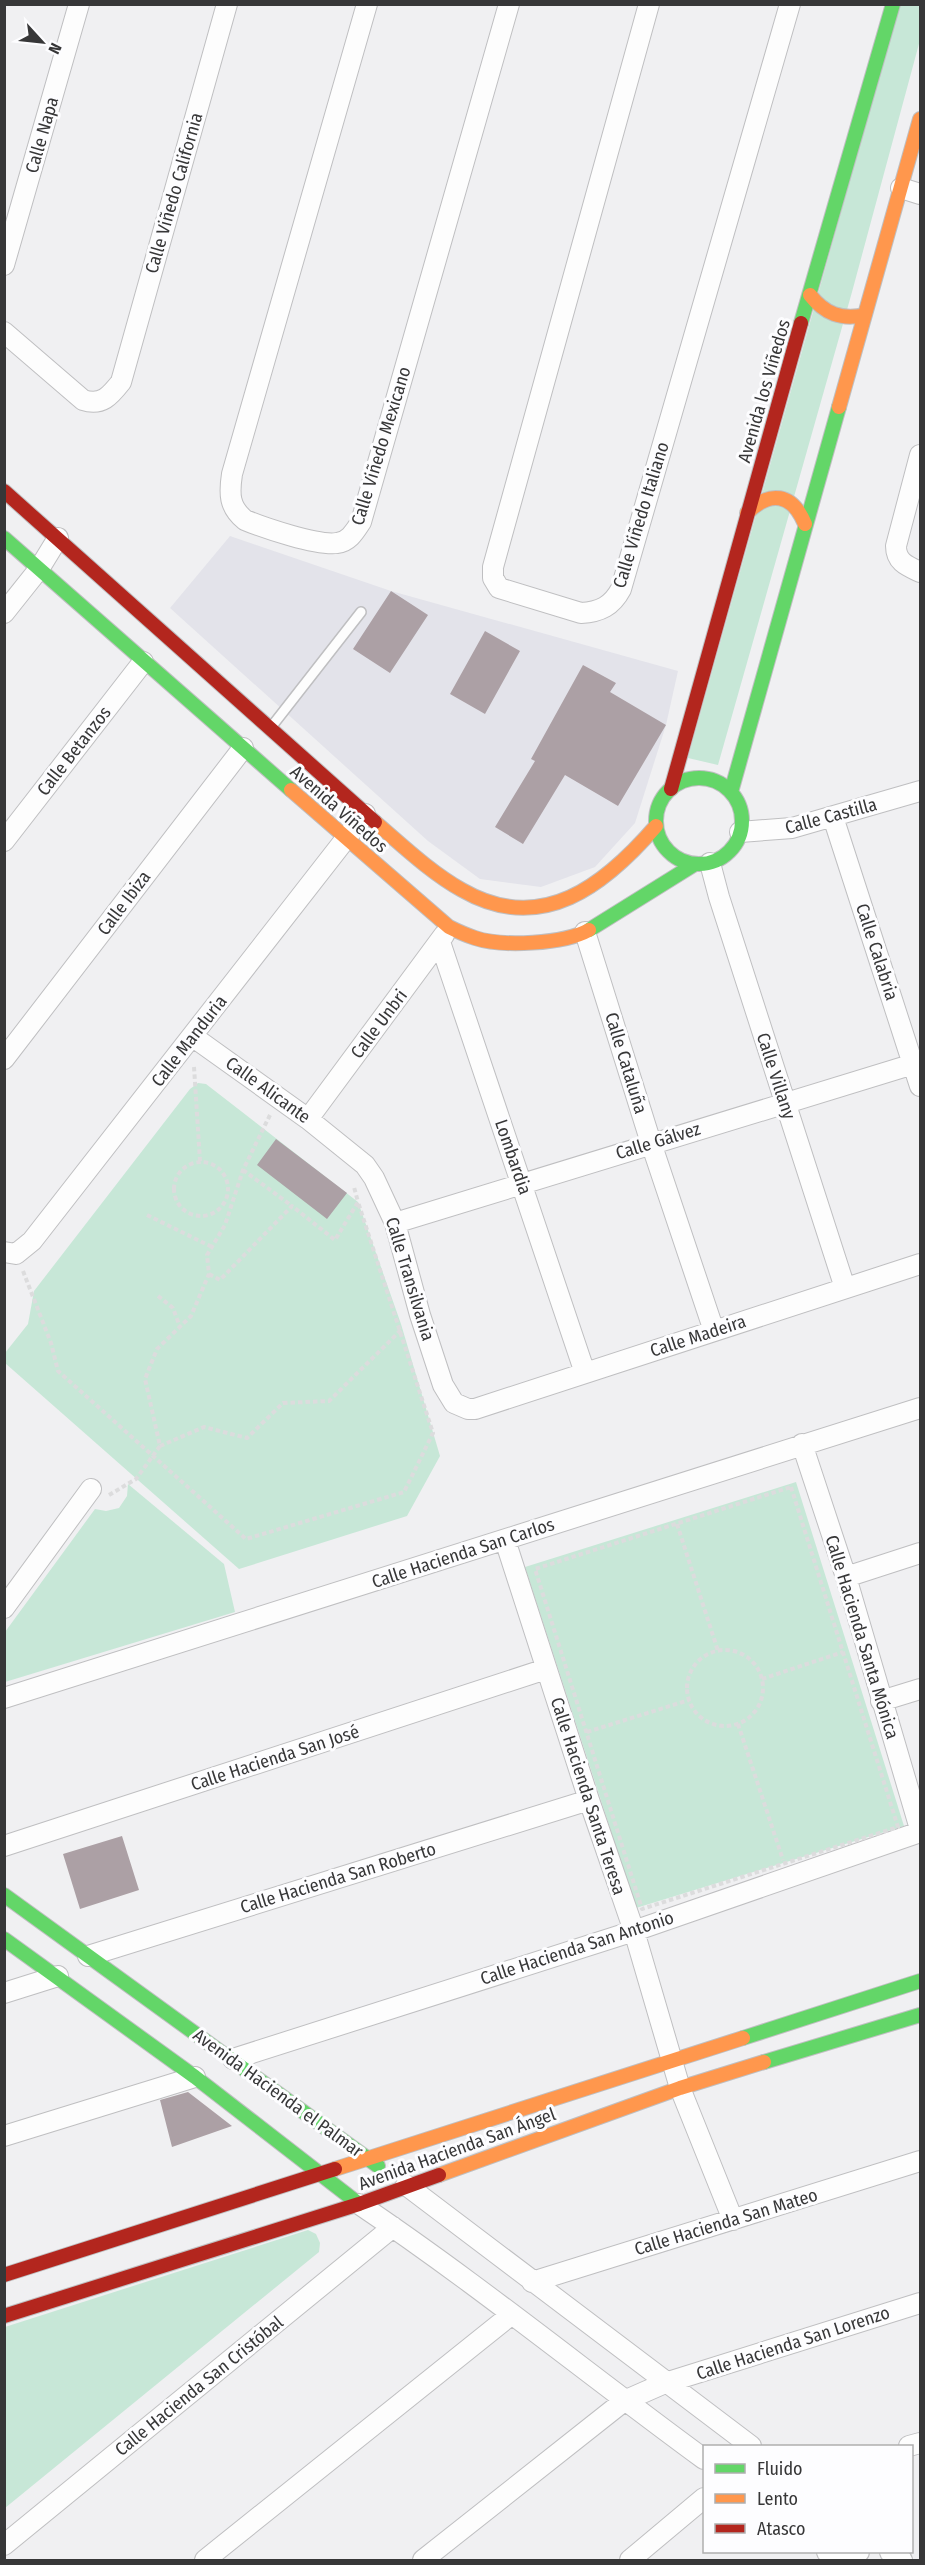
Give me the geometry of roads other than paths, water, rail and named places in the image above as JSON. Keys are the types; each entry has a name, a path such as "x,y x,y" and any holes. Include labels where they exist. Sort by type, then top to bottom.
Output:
{"street":[{"name":"Calle Napa","path":"4,265 79,4"},
{"name":"Calle Viñedo California","path":"4,332 83,400 98,402 110,396 121,382 227,4"},
{"name":"Calle Viñedo Mexicano","path":"367,4 229,490 230,502 236,513 245,520 323,543 339,543 348,539 361,522 509,4"},
{"name":"Calle Viñedo Italiano","path":"649,4 493,567 493,578 499,588 581,613 593,612 609,606 621,589 790,4"},
{"name":"Avenida los Viñedos","path":"671,789 747,513 893,4"},
{"path":"731,792 901,188 918,140 921,119"},
{"path":"901,188 921,194"},
{"path":"810,295 828,314 840,318 865,315"},
{"path":"921,455 896,546 899,560 921,572"},
{"name":"Avenida Viñedos","path":"4,491 365,814 454,885 490,902 527,907 560,902 576,897 602,881 627,860 656,826"},
{"path":"747,513 761,500 780,498 796,507 805,524"},
{"name":"Avenida Viñedos","path":"4,538 345,839 445,935 515,944 556,940 585,932 703,863"},
{"path":"4,613 39,569 58,538"},
{"name":"Calle Betanzos","path":"4,841 143,662"},
{"name":"Calle Ibiza","path":"4,1059 243,748"},
{"path":"695,778 708,779 721,784 731,792 738,803 740,832 734,846 723,856 703,863 681,860 669,852 660,840 656,826 657,813 662,799 671,789 682,781 695,778"},
{"name":"Calle Castilla","path":"740,832 792,828 921,791"},
{"name":"Calle Manduria","path":"10,1253 32,1241 365,814"},
{"name":"Calle Calabria","path":"833,817 917,1063 921,1086"},
{"name":"Calle Villany","path":"703,863 719,897 845,1288"},
{"name":"Calle Cataluña","path":"585,932 651,1143 714,1331"},
{"name":"Calle Unbri","path":"308,1119 445,935"},
{"name":"Lombardia","path":"445,935 522,1184 585,1373"},
{"name":"Calle Alicante","path":"192,1036 342,1145"},
{"name":"Calle Gálvez","path":"395,1223 917,1063"},
{"name":"Calle Transilvania","path":"342,1145 365,1165 374,1178 395,1223 420,1315 443,1385 454,1403 468,1409 475,1409"},
{"name":"Calle Madeira","path":"475,1409 921,1264"},
{"name":"Calle Hacienda San Carlos","path":"4,1698 921,1408"},
{"name":"Calle Hacienda Santa Mónica","path":"802,1444 846,1577 921,1831"},
{"path":"4,1608 91,1489"},
{"name":"Calle Hacienda Santa Teresa","path":"505,1540 589,1800 634,1930 680,2088 733,2220"},
{"path":"846,1577 921,1553"},
{"name":"Calle Hacienda San José","path":"4,1846 546,1669"},
{"path":"881,1701 921,1689"},
{"name":"Calle Hacienda San Roberto","path":"88,1956 589,1800"},
{"name":"Calle Hacienda San Antonio","path":"233,2059 634,1930 921,1831"},
{"name":"Avenida Hacienda el Palmar","path":"4,1895 396,2179 749,2445"},
{"name":"Avenida Hacienda el Palmar","path":"4,1939 195,2077 359,2204 512,2314 624,2401 703,2458"},
{"path":"4,1993 58,1976"},
{"name":"Avenida Hacienda San Ángel","path":"4,2275 921,1981"},
{"name":"Avenida Hacienda San Ángel","path":"4,2316 359,2204 396,2179 680,2088 921,2015"},
{"path":"4,2136 195,2077"},
{"name":"Calle Hacienda San Mateo","path":"532,2282 921,2161"},
{"name":"Calle Hacienda San Cristóbal","path":"4,2545 393,2227"},
{"name":"Calle Hacienda San Lorenzo","path":"423,2560 624,2401 665,2383 921,2303"},
{"path":"205,2560 512,2314"},
{"path":"630,2560 703,2500"}],"lane":[{"path":"270,728 361,612"}]}
